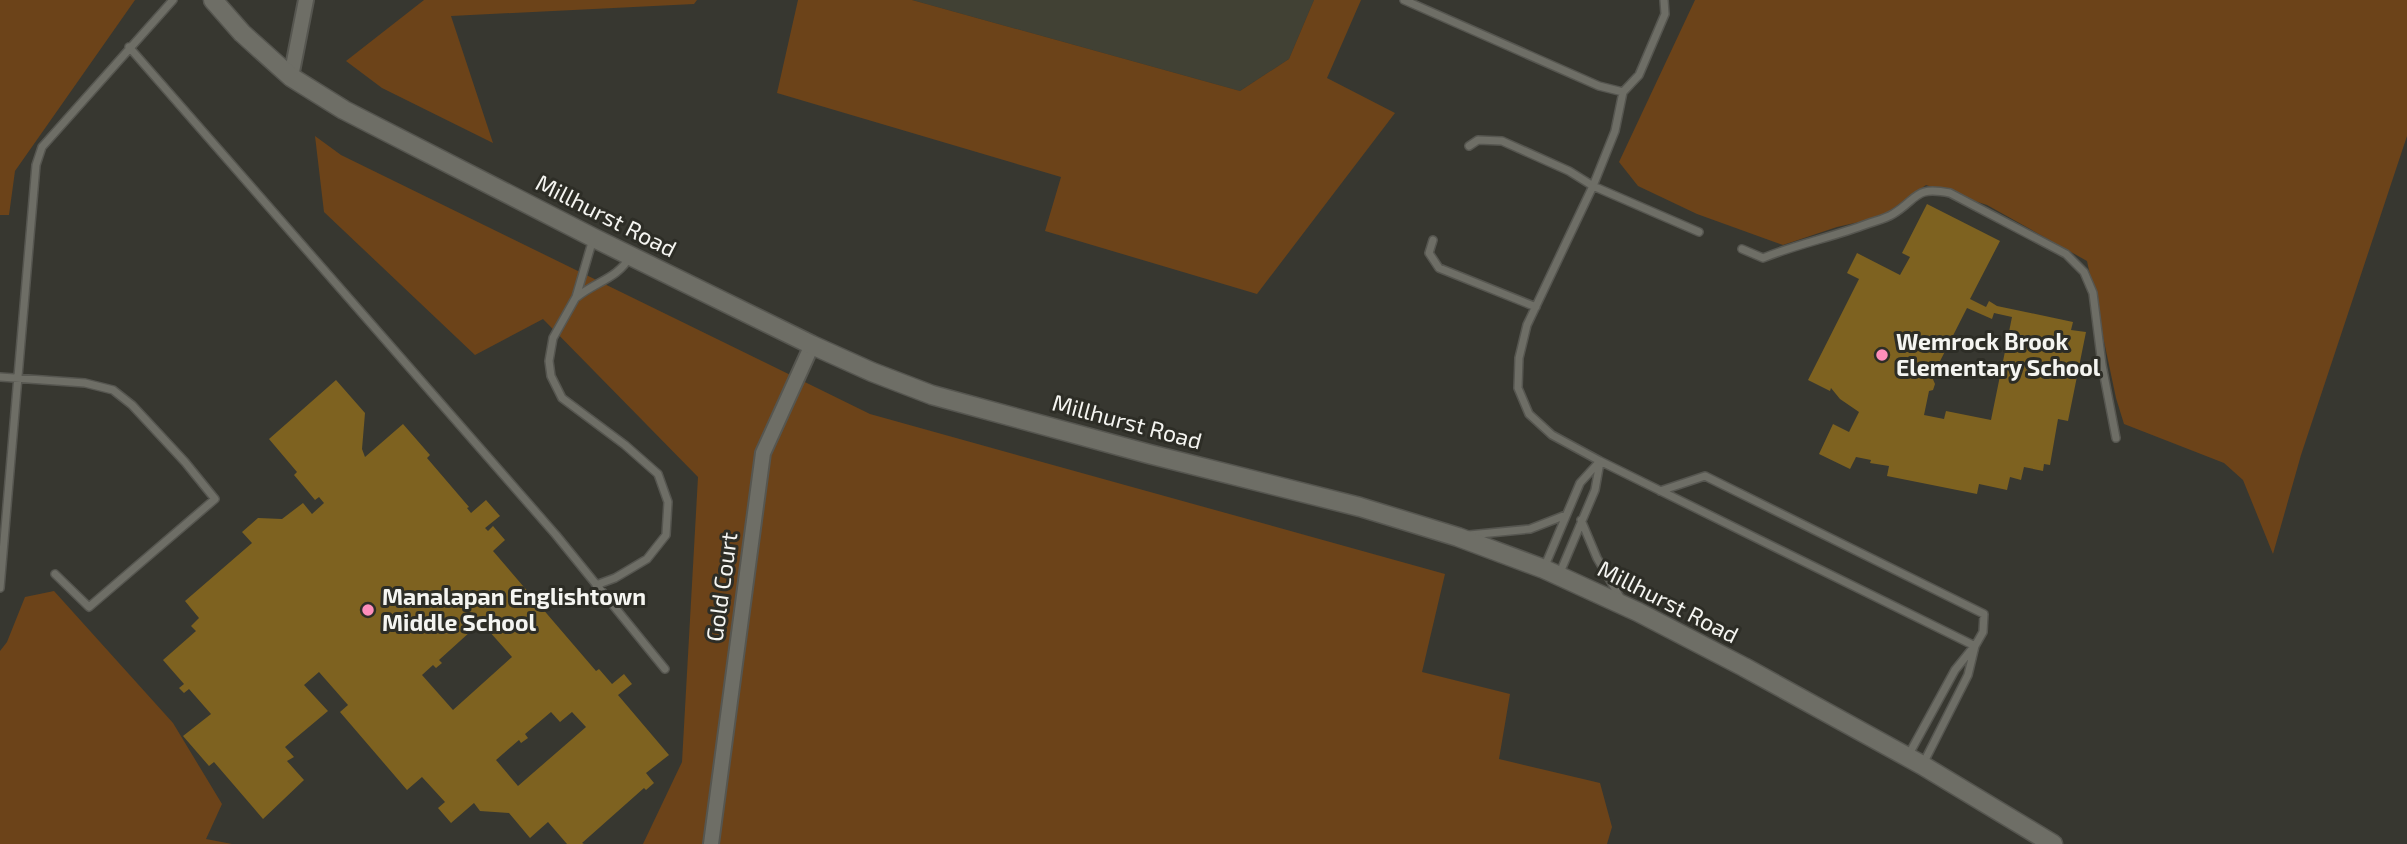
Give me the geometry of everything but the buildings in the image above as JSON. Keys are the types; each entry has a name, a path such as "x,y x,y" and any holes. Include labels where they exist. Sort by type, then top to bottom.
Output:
{"street":[{"name":"Millhurst Road","path":"213,0 242,33 291,76 355,116 812,345 932,395 1360,507 1458,537 1552,572 1744,667 1915,761 2053,844"},
{"path":"291,76 306,0"},
{"name":"Gold Court","path":"711,844 763,453 812,345"}],"lane":[{"path":"0,588 36,164 42,147 173,0"},
{"path":"1404,0 1599,86 1623,92"},
{"path":"1664,0 1665,14 1639,75 1623,92 1615,131 1527,325 1519,358 1518,388 1529,414 1552,435 1600,461 1975,646"},
{"path":"129,47 556,535 666,669"},
{"path":"1469,146 1479,140 1502,142 1569,172 1592,186 1699,232"},
{"path":"1742,250 1763,258 1792,246 1846,232 1892,215 1914,196 1930,189 1950,192 2066,254 2084,272 2093,293 2102,365 2116,438"},
{"path":"594,238 576,297 553,338 549,361 551,376 562,398 659,474 668,502 666,535 647,559 615,578 596,585"},
{"path":"1433,240 1429,253 1439,268 1536,307"},
{"path":"576,297 593,285 616,275 625,266 630,255"},
{"path":"0,377 85,383 113,390 132,405 215,499 89,607 55,574"},
{"path":"1552,572 1566,515 1580,483 1600,461"},
{"path":"1552,572 1595,490 1600,461"},
{"path":"1660,491 1705,476 1984,614 1983,632 1955,670 1915,761"},
{"path":"1458,537 1530,530 1566,515"},
{"path":"1581,520 1597,558 1625,606"},
{"path":"1915,761 1968,674 1975,646"}],"shaded area":[{"path":"0,0 135,0 15,171 9,215 0,215"},
{"path":"424,0 697,0 694,4 451,16 493,143 382,88 346,61"},
{"path":"798,0 912,0 1240,91 1289,59 1314,0 1361,0 1327,78 1395,113 1257,294 1045,231 1061,177 777,93"},
{"path":"912,0 1314,0 1289,59 1240,91"},
{"path":"1695,0 2407,0 2407,136 2301,455 2273,554 2243,480 2224,463 2124,424 2087,261 1987,205 1926,185 1881,217 1837,227 1783,245 1697,214 1638,186 1619,162"},
{"path":"315,136 341,155 870,414 1445,574 1422,672 1510,694 1499,759 1600,783 1612,827 1607,844 643,844 682,762 698,477 543,319 475,355 324,212"},
{"path":"54,591 173,723 222,804 206,839 232,844 0,844 0,651 7,642 25,597"}],"place":[{"name":"Wemrock Brook Elementary School","path":"1882,355"},
{"name":"Manalapan Englishtown Middle School","path":"368,610"}]}
